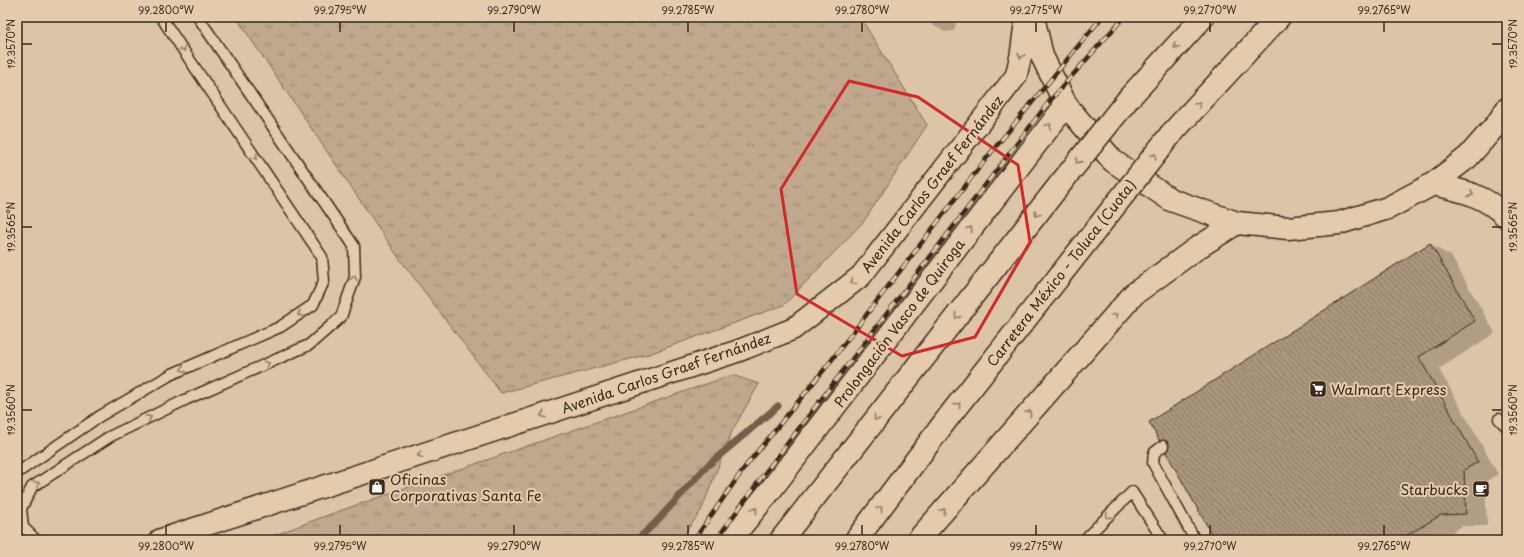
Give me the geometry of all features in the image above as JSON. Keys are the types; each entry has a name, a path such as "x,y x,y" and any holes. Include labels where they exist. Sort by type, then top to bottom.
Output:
{"main road":[{"path":"1033,17 1042,56 1066,105 1113,161 1171,200 1237,223 1288,228 1339,223 1388,208 1433,184 1468,157 1497,124 1507,109"},
{"path":"781,540 1129,98 1203,17"},
{"name":"Carretera México - Toluca (Cuota)","path":"856,540 950,415 1171,134 1279,17"},
{"name":"Prolongación Vasco de Quiroga","path":"730,540 769,492 1066,105"},
{"path":"1433,184 1466,191 1494,204 1507,217"},
{"path":"918,540 1134,294 1197,248 1237,223"}],"street":[{"name":"Avenida Carlos Graef Fernández","path":"160,540 730,354 793,329 861,276 1016,76 1021,54 1026,17"}],"lane":[{"path":"17,473 100,416 172,374 280,327 313,305 324,281 322,257 161,17"},
{"path":"36,540 23,527 21,509 32,487 109,437 309,345 341,317 355,277 354,246 198,17"},
{"path":"1499,419 1507,427"},
{"path":"1163,446 1154,453 1153,463 1195,540"},
{"path":"1084,540 1132,492 1163,540"}],"highlighted area":[{"path":"849,81 918,97 1018,165 1030,242 975,337 902,356 797,294 781,189"}],"green space":[{"path":"236,17 860,17 927,125 864,221 784,305 649,354 501,393 399,258"},
{"path":"732,375 759,384 732,431 701,511 680,540 262,540 325,516"}],"building":[{"path":"920,17 934,17 934,20 923,21"},
{"name":"Walmart Express","path":"1430,243 1475,321 1419,357 1478,462 1464,470 1466,514 1441,515 1399,540 1215,540 1149,422"}],"waterway":[{"path":"637,540 655,523 707,466 778,406"}],"railway":[{"path":"694,540 745,467 827,366 989,155 1102,17"},
{"path":"716,540 764,474 1048,103 1124,17"}],"place":[{"name":"Walmart Express","path":"1318,389"},
{"name":"Oficinas Corporativas Santa Fe","path":"377,487"},
{"name":"Starbucks","path":"1481,489"}]}
